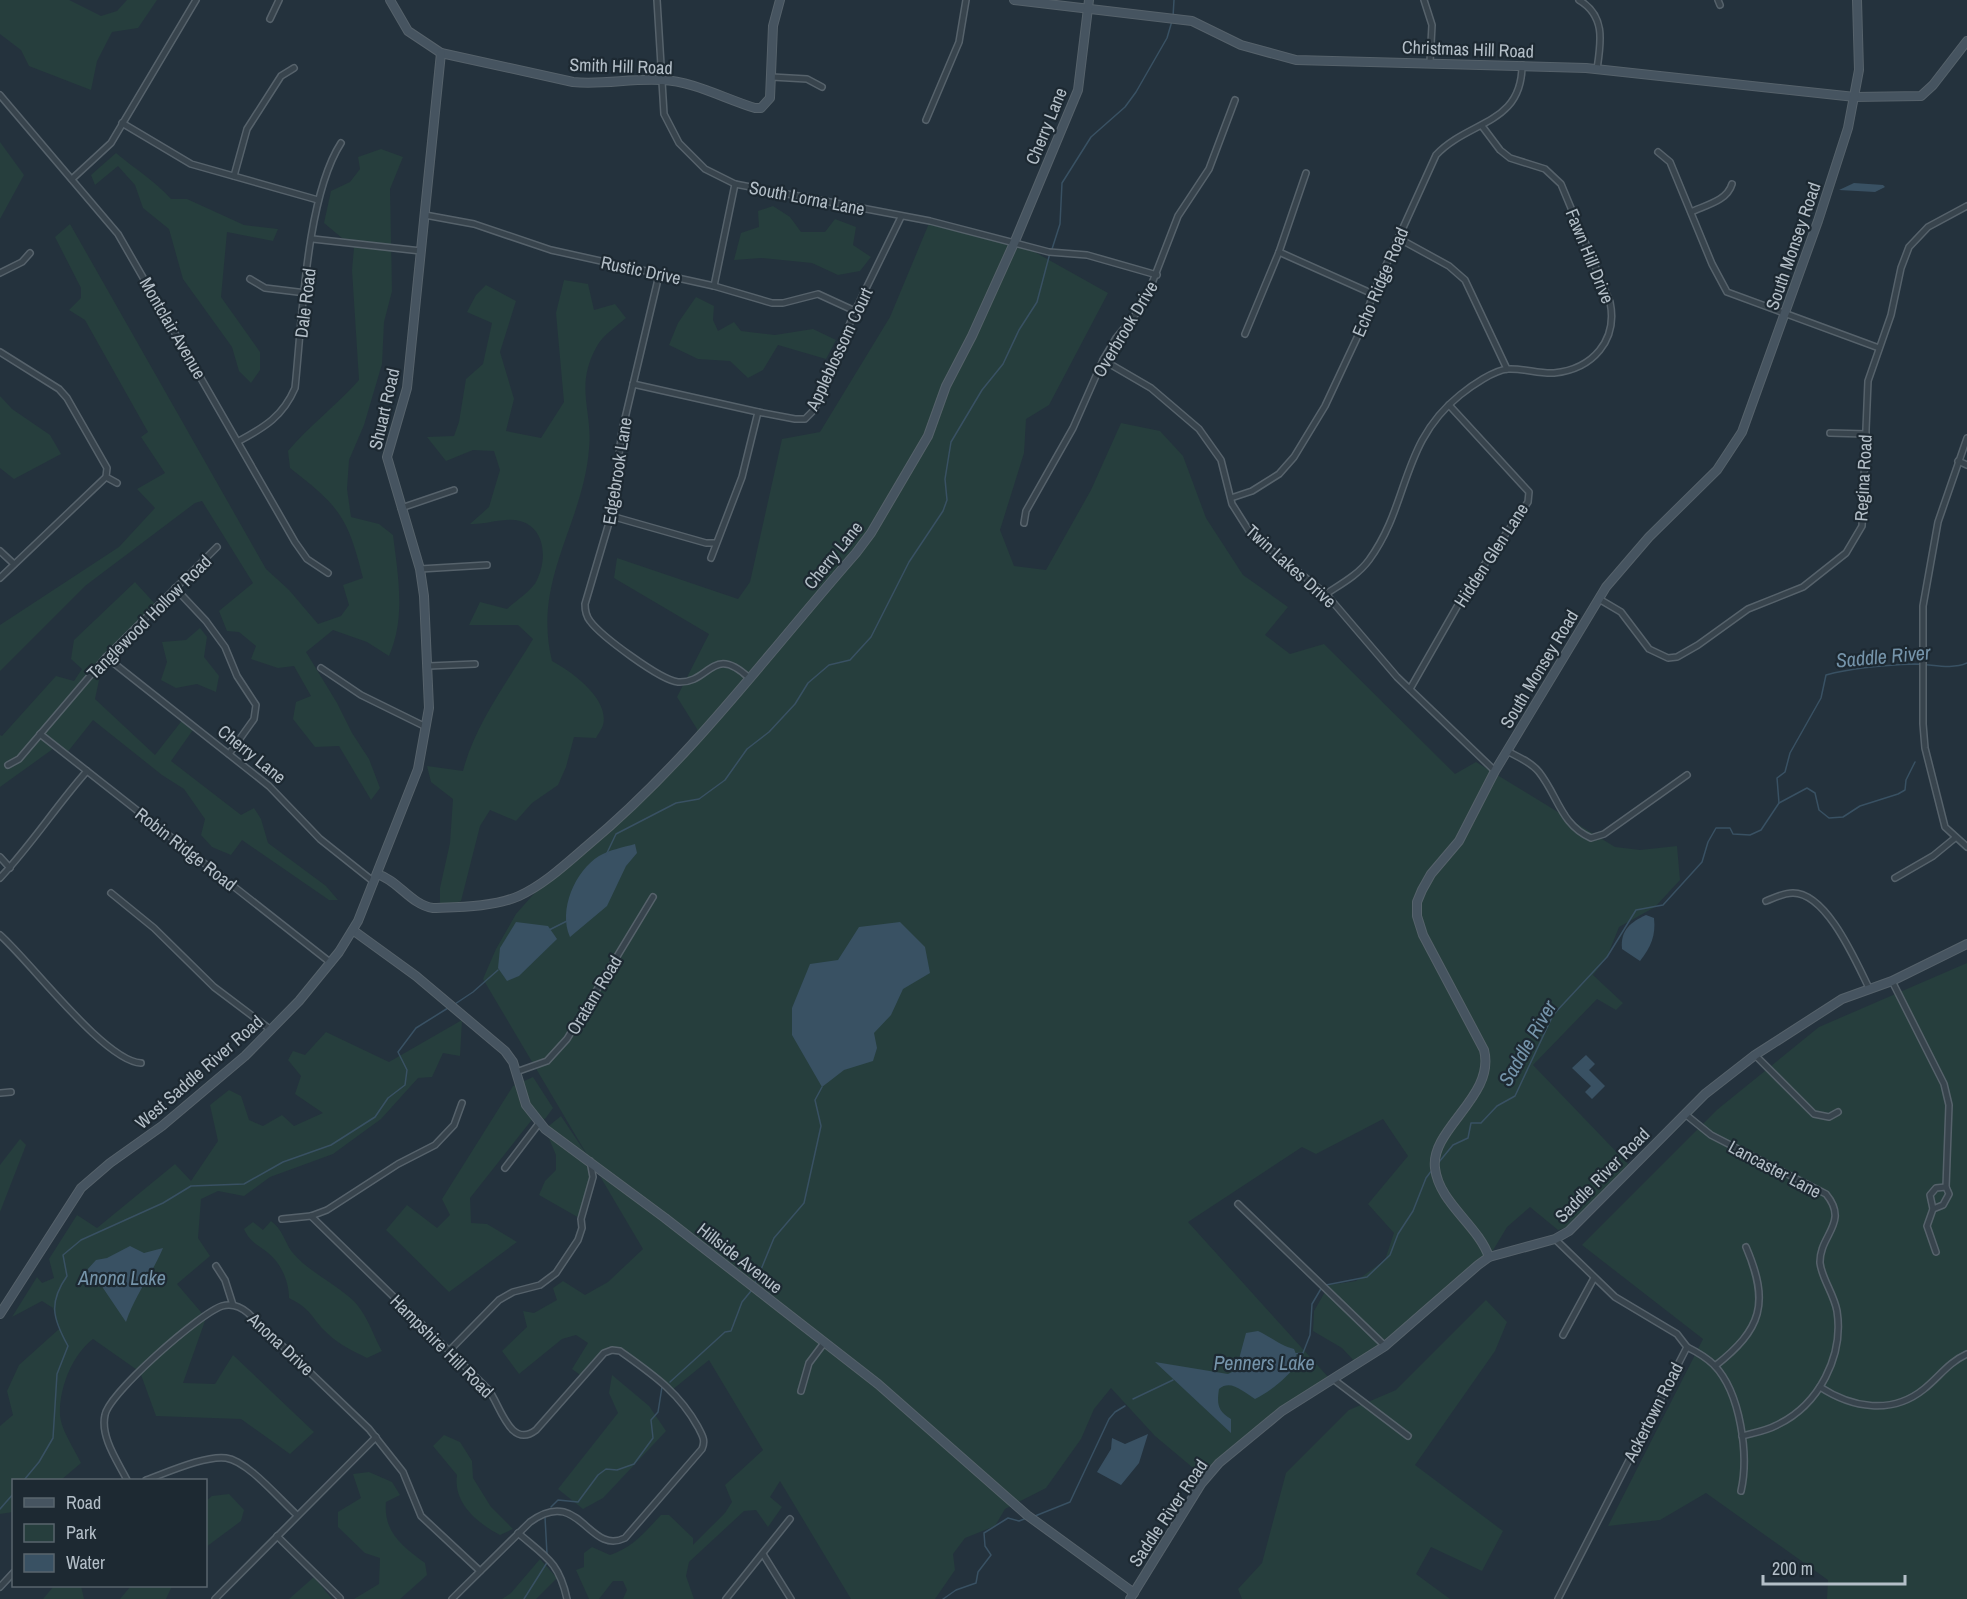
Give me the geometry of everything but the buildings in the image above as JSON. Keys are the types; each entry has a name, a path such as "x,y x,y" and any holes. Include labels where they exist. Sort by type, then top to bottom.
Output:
{"street":[{"path":"72,179 111,143 196,0"},
{"path":"270,19 279,0"},
{"name":"Smith Hill Road","path":"390,0 408,31 441,53 573,82 594,84 661,80 694,87 755,108 761,108 770,98 773,26 780,0"},
{"name":"South Lorna Lane","path":"657,0 664,114 678,143 705,170 735,184 1015,241 1049,252 1101,258 1157,275"},
{"path":"926,120 959,42 966,0"},
{"path":"1014,0 1089,4"},
{"path":"1424,0 1432,25 1430,62"},
{"path":"1579,0 1589,2 1601,28 1598,69"},
{"name":"South Monsey Road","path":"1489,1257 1481,1240 1439,1182 1434,1160 1438,1148 1480,1084 1486,1071 1487,1061 1484,1050 1423,935 1418,916 1418,902 1431,874 1459,841 1495,771 1606,587 1649,537 1717,470 1742,432 1827,195 1855,97 1860,44 1857,0"},
{"name":"Christmas Hill Road","path":"1089,4 1191,21 1241,45 1296,60 1586,68 1855,97 1921,96 1934,85 1967,41"},
{"name":"Cherry Lane","path":"105,657 269,786 341,857 375,878 390,879 422,905 440,908 504,901 520,896 547,879 619,819 695,744 871,533 928,436 946,386 972,336 1015,241 1078,90 1089,4"},
{"name":"Shuart Road","path":"391,835 418,768 429,708 429,666 420,569 387,457 407,388 441,53"},
{"name":"Echo Ridge Road","path":"1231,498 1279,474 1294,457 1325,406 1342,371 1362,327 1373,294 1436,154 1449,140 1482,126 1513,102 1519,92 1522,65"},
{"path":"234,176 247,129 281,76 294,68"},
{"path":"772,77 807,79 822,87"},
{"name":"Montclair Avenue","path":"0,95 118,234 295,542 307,559 328,573"},
{"name":"Overbrook Drive","path":"1024,524 1026,511 1073,428 1103,360 1116,338 1144,304 1178,216 1209,169 1235,100"},
{"path":"122,123 191,164 318,200"},
{"name":"Fawn Hill Drive","path":"1482,126 1500,150 1510,158 1545,169 1561,184 1610,302 1613,315 1610,333 1603,349 1579,367 1553,373 1507,369"},
{"name":"Dale Road","path":"239,441 272,423 292,394 318,200 335,153 341,143"},
{"path":"1659,152 1670,162 1722,287 1734,296 1879,348"},
{"path":"1245,334 1279,252 1306,174"},
{"path":"714,286 735,184"},
{"path":"1691,212 1723,198 1730,192 1732,184"},
{"name":"Regina Road","path":"1599,599 1621,612 1649,649 1668,658 1677,657 1691,650 1748,609 1803,586 1832,566 1859,535 1864,504 1868,381 1891,315 1901,268 1909,247 1928,227 1967,206"},
{"name":"Rustic Drive","path":"425,215 474,224 551,250 714,286 772,303 783,303 818,294 855,311"},
{"name":"Appleblossom Court","path":"633,384 758,412 805,419 811,415 855,311 901,217"},
{"path":"1326,594 1360,570 1373,554 1390,520 1414,453 1435,418 1462,393 1507,369 1465,280 1449,266 1398,238"},
{"path":"313,239 422,251"},
{"path":"1279,252 1373,294"},
{"path":"0,273 22,262 30,253"},
{"name":"Edgebrook Lane","path":"659,275 622,431 611,516 585,604 589,620 650,668 670,680 688,680 713,665 728,663 749,678"},
{"path":"250,279 265,288 306,293"},
{"path":"0,352 52,382 68,398 107,468 106,477 0,578"},
{"name":"Twin Lakes Drive","path":"1103,360 1151,388 1199,429 1221,460 1238,517 1251,534 1326,594 1410,689 1495,771"},
{"name":"Hidden Glen Lane","path":"1410,689 1466,591 1528,502 1528,492 1449,405"},
{"path":"711,558 742,477 758,412"},
{"path":"1830,433 1866,434"},
{"path":"1967,438 1938,522 1923,623 1925,748 1946,827 1967,847"},
{"path":"1958,461 1967,465"},
{"path":"106,477 117,483"},
{"path":"401,508 454,490"},
{"path":"611,516 706,543 716,543"},
{"name":"Tanglewood Hollow Road","path":"8,765 19,759 105,657 218,548"},
{"path":"0,551 14,564"},
{"path":"420,569 487,565"},
{"path":"175,588 206,621 225,648 237,676 255,702 254,719 229,754"},
{"path":"429,666 475,664"},
{"path":"321,668 361,695 426,727"},
{"name":"Robin Ridge Road","path":"40,734 331,963"},
{"path":"1508,751 1531,764 1539,773 1569,824 1578,832 1591,838 1604,834 1687,775"},
{"path":"0,878 29,847 65,796 87,771"},
{"name":"West Saddle River Road","path":"1,1310 81,1188 110,1163 162,1126 271,1030 331,963 354,931 391,835"},
{"path":"1895,878 1933,856 1955,838"},
{"path":"0,857 10,868"},
{"path":"111,893 154,928 214,987 271,1030"},
{"path":"1766,901 1794,893 1807,896 1816,902 1848,948 1869,988"},
{"name":"Oratam Road","path":"516,1072 547,1061 567,1040 653,897"},
{"name":"Hillside Avenue","path":"354,931 416,976 444,1002 505,1050 516,1072 526,1105 545,1129 590,1161 878,1384 1027,1515 1132,1596"},
{"path":"0,935 53,994 84,1023 132,1062 141,1063"},
{"name":"Saddle River Road","path":"1132,1596 1159,1548 1201,1484 1219,1463 1282,1411 1385,1346 1489,1257 1555,1239 1569,1231 1685,1114 1729,1074 1819,1011 1869,988 1892,981 1967,944"},
{"path":"1892,981 1944,1084 1949,1105 1946,1187 1948,1198 1943,1205 1933,1209"},
{"path":"1755,1055 1814,1114 1829,1117 1838,1112"},
{"path":"0,1093 11,1092"},
{"path":"282,1219 311,1216 335,1206 398,1164 435,1146 454,1125 462,1103"},
{"name":"Lancaster Lane","path":"1685,1114 1711,1135 1826,1194 1833,1202 1835,1219 1820,1262 1833,1296 1838,1328 1832,1363 1820,1388 1789,1419 1776,1426 1742,1436"},
{"path":"505,1168 540,1122"},
{"path":"449,1350 499,1300 513,1292 540,1285 556,1273 578,1240 582,1228 581,1219 593,1177 590,1161"},
{"path":"1936,1252 1927,1226 1933,1209 1930,1195 1936,1188 1946,1187"},
{"path":"1238,1204 1385,1346"},
{"name":"Hampshire Hill Road","path":"311,1216 488,1389 499,1405 509,1427 519,1435 528,1435 536,1430 604,1353 612,1350 620,1351 672,1390 687,1407 704,1438 702,1449 625,1538 616,1541 602,1539 580,1519 567,1512 556,1510 536,1517 452,1599"},
{"name":"Ackertown Road","path":"1555,1239 1594,1278 1631,1308 1677,1334 1687,1347 1558,1599"},
{"path":"1715,1366 1737,1349 1755,1322 1760,1290 1757,1273 1746,1247"},
{"path":"216,1266 225,1280 233,1305"},
{"path":"1563,1335 1594,1278"},
{"name":"Anona Drive","path":"127,1479 105,1431 104,1418 108,1407 130,1380 174,1341 216,1309 233,1305 248,1313 376,1437 403,1472 421,1516 480,1571"},
{"path":"801,1391 809,1363 824,1343"},
{"path":"1687,1347 1715,1366 1727,1385 1742,1436 1746,1459 1741,1491"},
{"path":"1820,1388 1847,1402 1862,1406 1896,1404 1912,1398 1954,1361 1967,1354"},
{"path":"1334,1379 1408,1436"},
{"path":"215,1599 376,1437"},
{"path":"149,1479 212,1458 232,1459 245,1466 297,1515"},
{"path":"726,1599 790,1519"},
{"path":"519,1533 557,1568 563,1579 567,1599"},
{"path":"277,1536 340,1598"},
{"path":"763,1554 791,1599"},
{"path":"0,1587 12,1574"}],"green space":[{"path":"0,0 69,0 101,16 117,11 127,0 157,0 138,28 112,32 97,61 91,90 29,66 21,50 0,34"},
{"path":"0,142 24,175 0,219"},
{"path":"381,149 403,157 390,189 392,291 384,322 382,364 364,425 349,460 347,489 351,517 379,524 393,535 399,596 398,626 389,656 367,642 333,630 306,652 369,759 380,788 371,800 339,746 315,747 293,719 296,702 311,696 294,666 278,668 251,659 256,646 239,632 227,631 219,611 253,583 202,501 195,503 85,586 0,671 0,625 119,547 155,508 137,489 165,473 141,437 148,432 85,320 69,310 81,298 81,288 55,237 70,224 266,569 289,590 318,624 341,616 349,605 343,585 363,578 358,557 339,514 331,503 290,468 288,451 359,380 352,270 354,248 324,223 331,191 350,182 360,169 358,157"},
{"path":"116,153 171,199 187,199 244,225 278,229 273,241 227,232 221,297 260,352 260,370 251,383 239,371 232,347 183,279 169,229 143,208 135,185 118,166 95,185 91,175"},
{"path":"773,206 790,217 801,232 825,232 835,219 856,227 853,245 871,257 860,271 838,275 812,263 761,258 734,260 741,233 759,227 758,211"},
{"path":"930,221 1015,241 1108,293 1049,405 1026,419 1024,453 1000,530 1014,566 1046,570 1091,490 1121,423 1160,431 1183,456 1206,518 1243,575 1288,607 1265,635 1290,654 1324,644 1455,774 1476,762 1615,847 1640,850 1677,846 1680,880 1655,907 1619,927 1607,957 1593,975 1623,1003 1616,1010 1597,999 1533,1065 1628,1164 1576,1225 1558,1230 1530,1207 1507,1227 1489,1257 1358,1365 1342,1348 1313,1331 1314,1311 1329,1285 1356,1281 1385,1260 1394,1233 1368,1204 1408,1156 1383,1119 1316,1154 1302,1147 1188,1222 1329,1378 1294,1399 1204,1477 1155,1436 1111,1388 1094,1409 1081,1439 1046,1488 1005,1509 995,1526 965,1538 953,1554 955,1570 935,1599 851,1599 780,1481 770,1497 782,1507 768,1527 756,1510 744,1511 689,1562 686,1576 694,1599 623,1599 627,1590 623,1581 613,1581 599,1599 589,1599 576,1570 584,1567 584,1553 592,1547 610,1555 618,1552 638,1539 661,1515 669,1515 693,1538 693,1545 725,1513 732,1502 725,1485 763,1450 709,1360 672,1390 620,1351 604,1353 583,1377 572,1369 588,1343 576,1335 562,1339 519,1374 502,1351 527,1327 523,1311 534,1313 557,1300 553,1288 563,1281 585,1295 608,1282 643,1249 591,1161 593,1177 581,1219 539,1195 545,1181 556,1170 556,1155 545,1129 561,1116 589,1158 483,979 496,949 516,914 547,879 698,740 697,729 677,697 709,634 614,578 617,558 738,599 750,582 782,439 820,432 890,317"},
{"path":"564,280 588,284 594,310 615,304 626,318 599,342 590,361 585,386 590,435 585,477 553,578 548,604 548,632 552,661 578,679 595,696 604,715 603,725 596,738 574,737 566,767 558,785 532,803 516,821 490,810 480,826 461,901 440,908 440,888 450,843 453,799 431,782 427,766 463,771 475,736 533,639 518,625 469,625 480,602 507,609 528,591 537,580 543,554 535,530 520,521 470,524 489,507 500,470 494,451 473,450 446,461 427,437 454,436 459,422 466,379 483,364 492,323 467,312 476,295 486,285 516,301 500,352 514,399 506,431 541,438 564,402 556,313"},
{"path":"696,297 714,306 713,320 718,331 734,322 741,331 775,335 813,329 836,340 826,359 778,345 763,370 748,378 730,361 698,359 669,345 678,323"},
{"path":"0,396 12,409 50,435 61,454 14,479 0,468"},
{"path":"135,582 157,606 93,675 99,680 95,699 155,755 184,718 195,727 171,761 241,815 254,808 261,819 268,843 326,886 338,900 329,900 242,840 231,855 212,847 201,835 205,819 184,789 162,775 93,720 66,754 57,746 0,787 0,735 2,736 56,676 74,681 82,669 71,659 74,640"},
{"path":"200,628 207,637 204,657 219,676 216,692 197,684 176,688 161,680 167,662 162,642 186,640"},
{"path":"1967,963 1967,1599 1827,1599 1828,1580 1706,1493 1660,1520 1608,1526 1703,1339 1582,1245 1718,1109 1819,1027"},
{"path":"462,1020 460,1056 443,1053 432,1077 418,1078 381,1119 333,1154 270,1177 244,1196 218,1191 201,1199 198,1238 210,1256 177,1284 206,1318 183,1383 215,1384 233,1355 314,1432 290,1454 241,1419 156,1416 140,1372 93,1339 79,1354 68,1373 60,1405 63,1427 81,1463 62,1479 12,1479 12,1512 0,1514 0,1426 13,1415 7,1391 19,1365 59,1329 53,1308 42,1301 12,1317 37,1277 42,1283 54,1278 49,1259 77,1215 97,1228 175,1164 191,1181 218,1141 210,1105 229,1090 241,1096 249,1120 263,1126 282,1115 294,1126 323,1113 295,1094 301,1076 288,1060 293,1051 305,1055 326,1032 389,1062"},
{"path":"533,1077 553,1108 545,1119 534,1117 470,1198 471,1223 487,1224 517,1242 449,1292 386,1230 407,1205 437,1228 450,1215 442,1199 513,1086"},
{"path":"20,1139 26,1145 0,1212 0,1165"},
{"path":"271,1221 298,1258 354,1302 364,1314 382,1351 367,1358 346,1347 327,1333 303,1306 289,1298 286,1279 280,1267 272,1256 251,1240 244,1229 253,1222 263,1230"},
{"path":"1486,1300 1507,1322 1495,1351 1415,1465 1503,1531 1482,1571 1431,1547 1416,1574 1450,1599 1242,1599 1238,1589 1262,1563 1286,1473 1349,1410 1396,1390"},
{"path":"612,1375 649,1406 666,1431 603,1498 583,1509 558,1489 618,1413 609,1393"},
{"path":"444,1435 460,1442 472,1461 473,1478 491,1507 513,1529 500,1535 468,1511 459,1494 457,1475 433,1446"},
{"path":"369,1472 392,1482 400,1495 386,1502 388,1522 402,1545 425,1563 427,1575 400,1599 354,1599 379,1584 380,1558 365,1553 338,1527 338,1512 361,1498 353,1474"},
{"path":"229,1494 244,1510 241,1521 207,1546 207,1500 212,1496"},
{"path":"540,1559 557,1578 536,1599 502,1599 511,1593"},
{"path":"314,1577 332,1599 289,1599"},
{"path":"53,1587 81,1587 84,1599 43,1599"},
{"path":"130,1587 172,1587 166,1599 120,1599"}],"water":[{"path":"1854,183 1885,187 1875,192 1839,190"},
{"path":"635,844 637,853 626,866 607,906 570,937 566,915 576,881 590,863 599,856"},
{"path":"1646,915 1654,918 1654,930 1650,946 1640,961 1622,949 1622,942 1628,927"},
{"path":"516,922 548,926 557,939 519,976 507,981 498,968 500,948"},
{"path":"900,922 925,947 930,973 903,989 891,1015 874,1033 877,1048 873,1061 844,1070 822,1087 792,1035 792,1008 810,964 838,960 859,927"},
{"path":"1586,1055 1595,1064 1589,1070 1605,1086 1592,1099 1585,1092 1591,1086 1572,1068"},
{"name":"Anona Lake","path":"130,1246 144,1253 163,1248 126,1322 101,1285 86,1271 96,1260 107,1258"},
{"name":"Penners Lake","path":"1258,1331 1294,1349 1296,1364 1278,1384 1255,1399 1232,1386 1223,1386 1219,1389 1219,1406 1223,1413 1231,1419 1231,1433 1155,1362 1228,1374 1236,1370 1246,1333"},
{"path":"1148,1434 1139,1463 1121,1485 1097,1472 1111,1449 1112,1438 1125,1444"}],"waterway":[{"path":"1173,17 1174,0"},
{"path":"1052,249 1060,224 1062,183 1091,137 1125,107 1136,92 1167,38 1172,21"},
{"path":"606,855 616,834 676,803 699,799 725,780 747,749 769,732 795,704 808,683 829,665 850,660 871,637 909,562 943,511 947,500 945,479 951,442 982,390 1003,364 1019,330 1037,302 1050,253"},
{"name":"Saddle River","path":"1439,1162 1453,1145 1468,1138 1471,1123 1481,1123 1497,1106 1515,1096 1553,1015 1607,957 1636,910 1663,905 1702,862 1708,842 1716,828 1730,828 1733,834 1750,835 1761,830 1779,803 1777,778 1785,772 1790,753 1821,698 1826,675 1882,666 1915,664 1948,666 1967,663"},
{"path":"1779,803 1807,788 1815,793 1819,810 1829,818 1843,817 1860,806 1905,790 1906,780 1915,762"},
{"path":"549,930 569,920"},
{"path":"455,1004 498,970"},
{"path":"25,1479 39,1462 53,1438 57,1374 68,1346 56,1319 55,1311 57,1295 67,1276 63,1255 81,1240 163,1203 191,1186 244,1184 283,1162 331,1145 375,1117 388,1098 405,1085 407,1070 398,1052 416,1028 448,1008"},
{"path":"755,1284 774,1238 804,1203 821,1126 815,1100 822,1087"},
{"name":"Saddle River","path":"1326,1285 1367,1277 1390,1255 1398,1234 1413,1211 1426,1178 1432,1170"},
{"name":"Saddle River","path":"1294,1354 1303,1353 1310,1335 1312,1304 1322,1287"},
{"path":"670,1382 725,1332 731,1331 742,1302 751,1291"},
{"name":"Saddle River","path":"1133,1399 1173,1380"},
{"path":"551,1507 558,1500 578,1502 598,1475 606,1469 617,1470 634,1464 653,1438 651,1420 658,1412 662,1387"},
{"name":"Saddle River","path":"1035,1516 1070,1502 1109,1419 1125,1406"},
{"path":"0,1509 12,1495"},
{"path":"545,1517 547,1554"},
{"name":"Saddle River","path":"943,1599 956,1590 976,1583 978,1572 991,1555 985,1546 984,1533 1008,1518 1019,1521 1027,1518"},
{"path":"524,1599 548,1561"}]}
